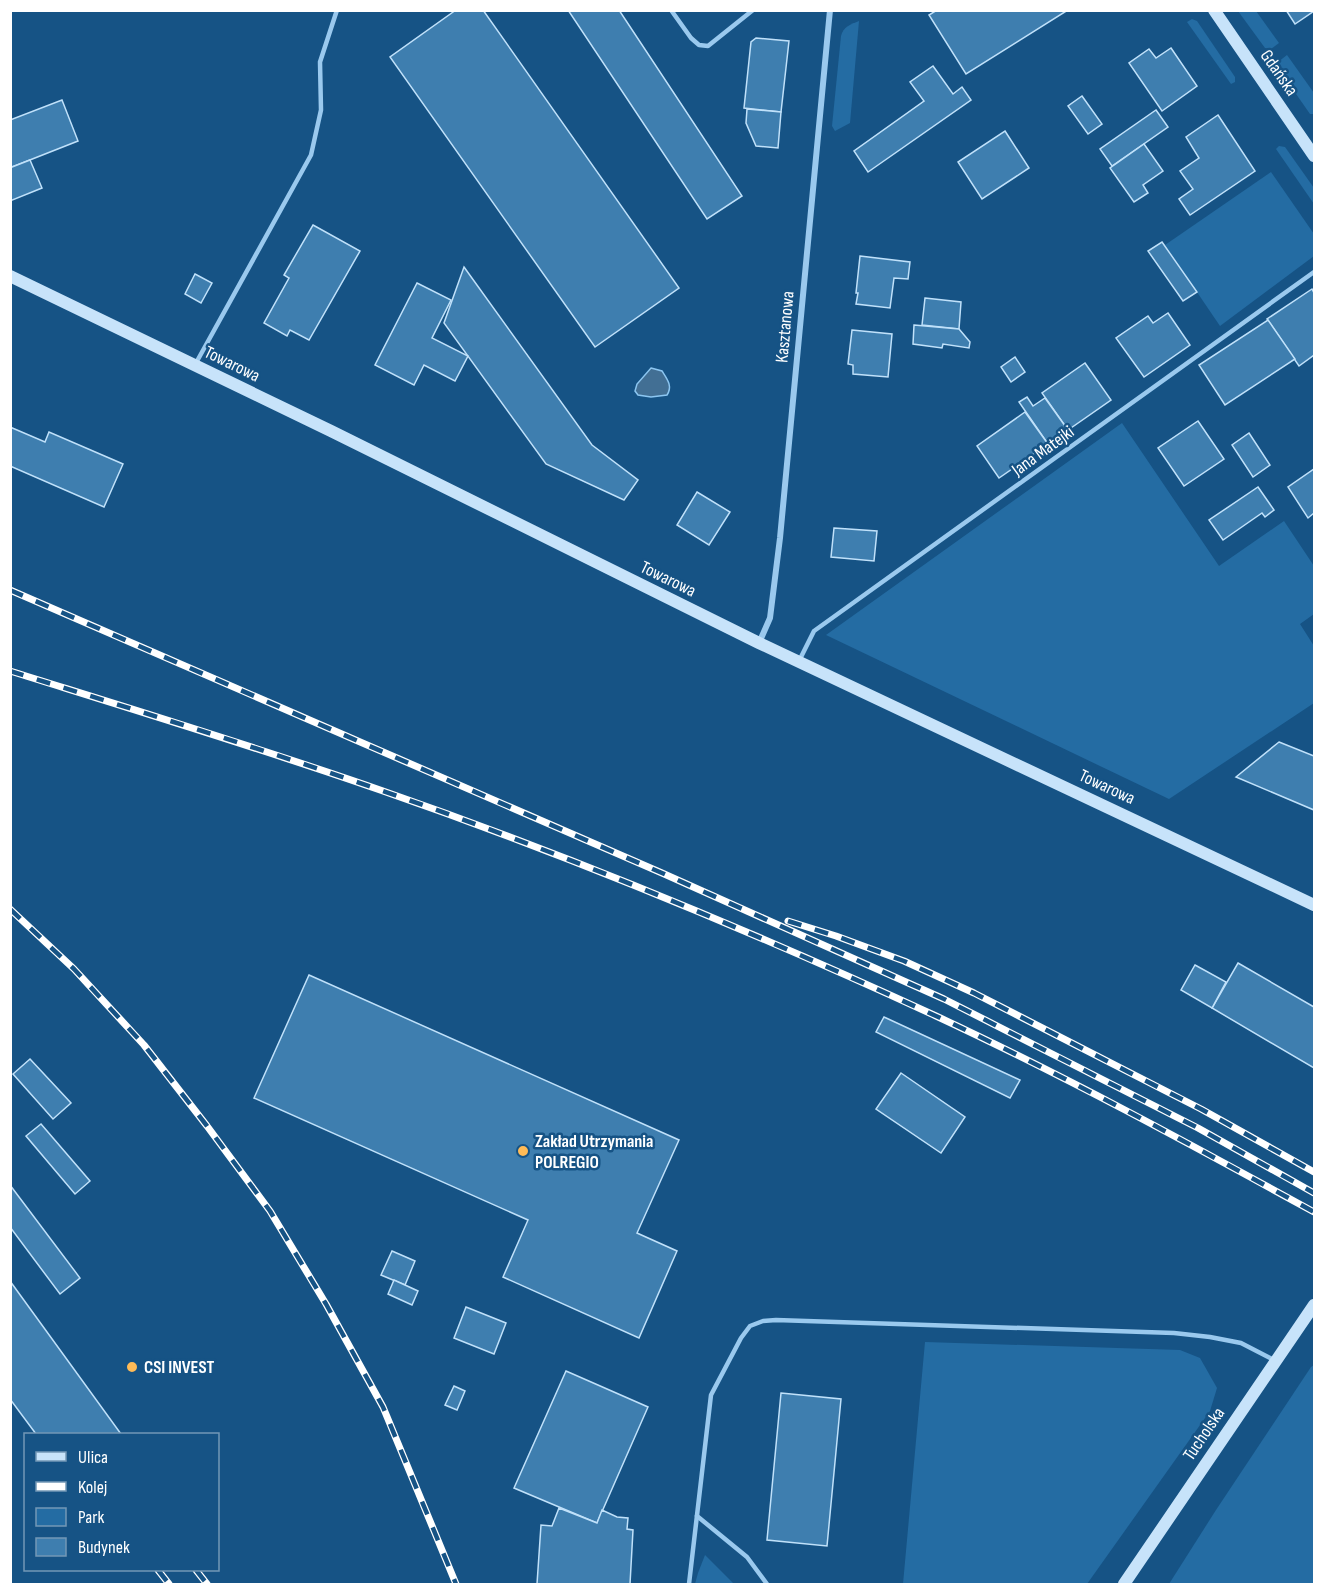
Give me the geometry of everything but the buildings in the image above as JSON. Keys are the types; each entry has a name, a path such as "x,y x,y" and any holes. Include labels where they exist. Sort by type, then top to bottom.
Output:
{"street":[{"name":"Kasztanowa","path":"759,643 770,618 780,538 830,10"},
{"name":"Gdańska","path":"1214,10 1314,156"},
{"name":"Towarowa","path":"10,276 331,431 798,662 1314,905"},
{"name":"Tucholska","path":"1124,1584 1314,1305"}],"lane":[{"path":"194,366 312,156 321,110 320,62 337,10"},
{"path":"671,10 691,38 699,45 708,46 753,10"},
{"name":"Jana Matejki","path":"798,662 814,631 1314,272"},
{"path":"689,1584 711,1395 741,1338 750,1326 763,1321 1174,1333 1241,1343 1276,1361"},
{"path":"697,1516 747,1557 767,1584"}],"green space":[{"path":"1238,11 1256,11 1279,43 1271,49 1265,48"},
{"path":"1192,19 1197,21 1235,77 1235,82 1231,84 1187,22"},
{"path":"859,21 850,123 835,131 832,126 841,36 845,28"},
{"path":"1287,55 1314,93 1314,114 1310,114 1278,68 1278,62"},
{"path":"1279,146 1285,147 1314,188 1314,204 1276,149"},
{"path":"1271,172 1314,234 1314,256 1220,326 1165,245"},
{"path":"1122,423 1219,566 1284,521 1314,566 1314,614 1300,624 1314,646 1314,703 1169,799 826,635"},
{"path":"925,1342 1180,1350 1200,1358 1217,1388 1210,1411 1087,1584 903,1584"},
{"path":"1314,1365 1314,1584 1169,1584 1216,1510"},
{"path":"705,1555 734,1584 695,1584"}],"shaded area":[{"path":"651,368 662,371 666,377 669,386 667,395 651,397 638,395 635,391 637,384"}],"railway":[{"path":"10,590 662,873 944,999 1198,1128 1314,1193"},
{"path":"10,671 244,744 383,791 523,842 662,897 800,955 1032,1062 1314,1212"},
{"path":"10,909 74,969 144,1045 270,1211 326,1304 383,1407 456,1584"},
{"path":"788,921 904,961 974,993 1201,1109 1314,1172"},
{"path":"159,1571 169,1584"},
{"path":"197,1571 207,1584"}],"place":[{"name":"Zakład Utrzymania POLREGIO","path":"523,1151"},
{"name":"CSI INVEST","path":"132,1367"}]}
